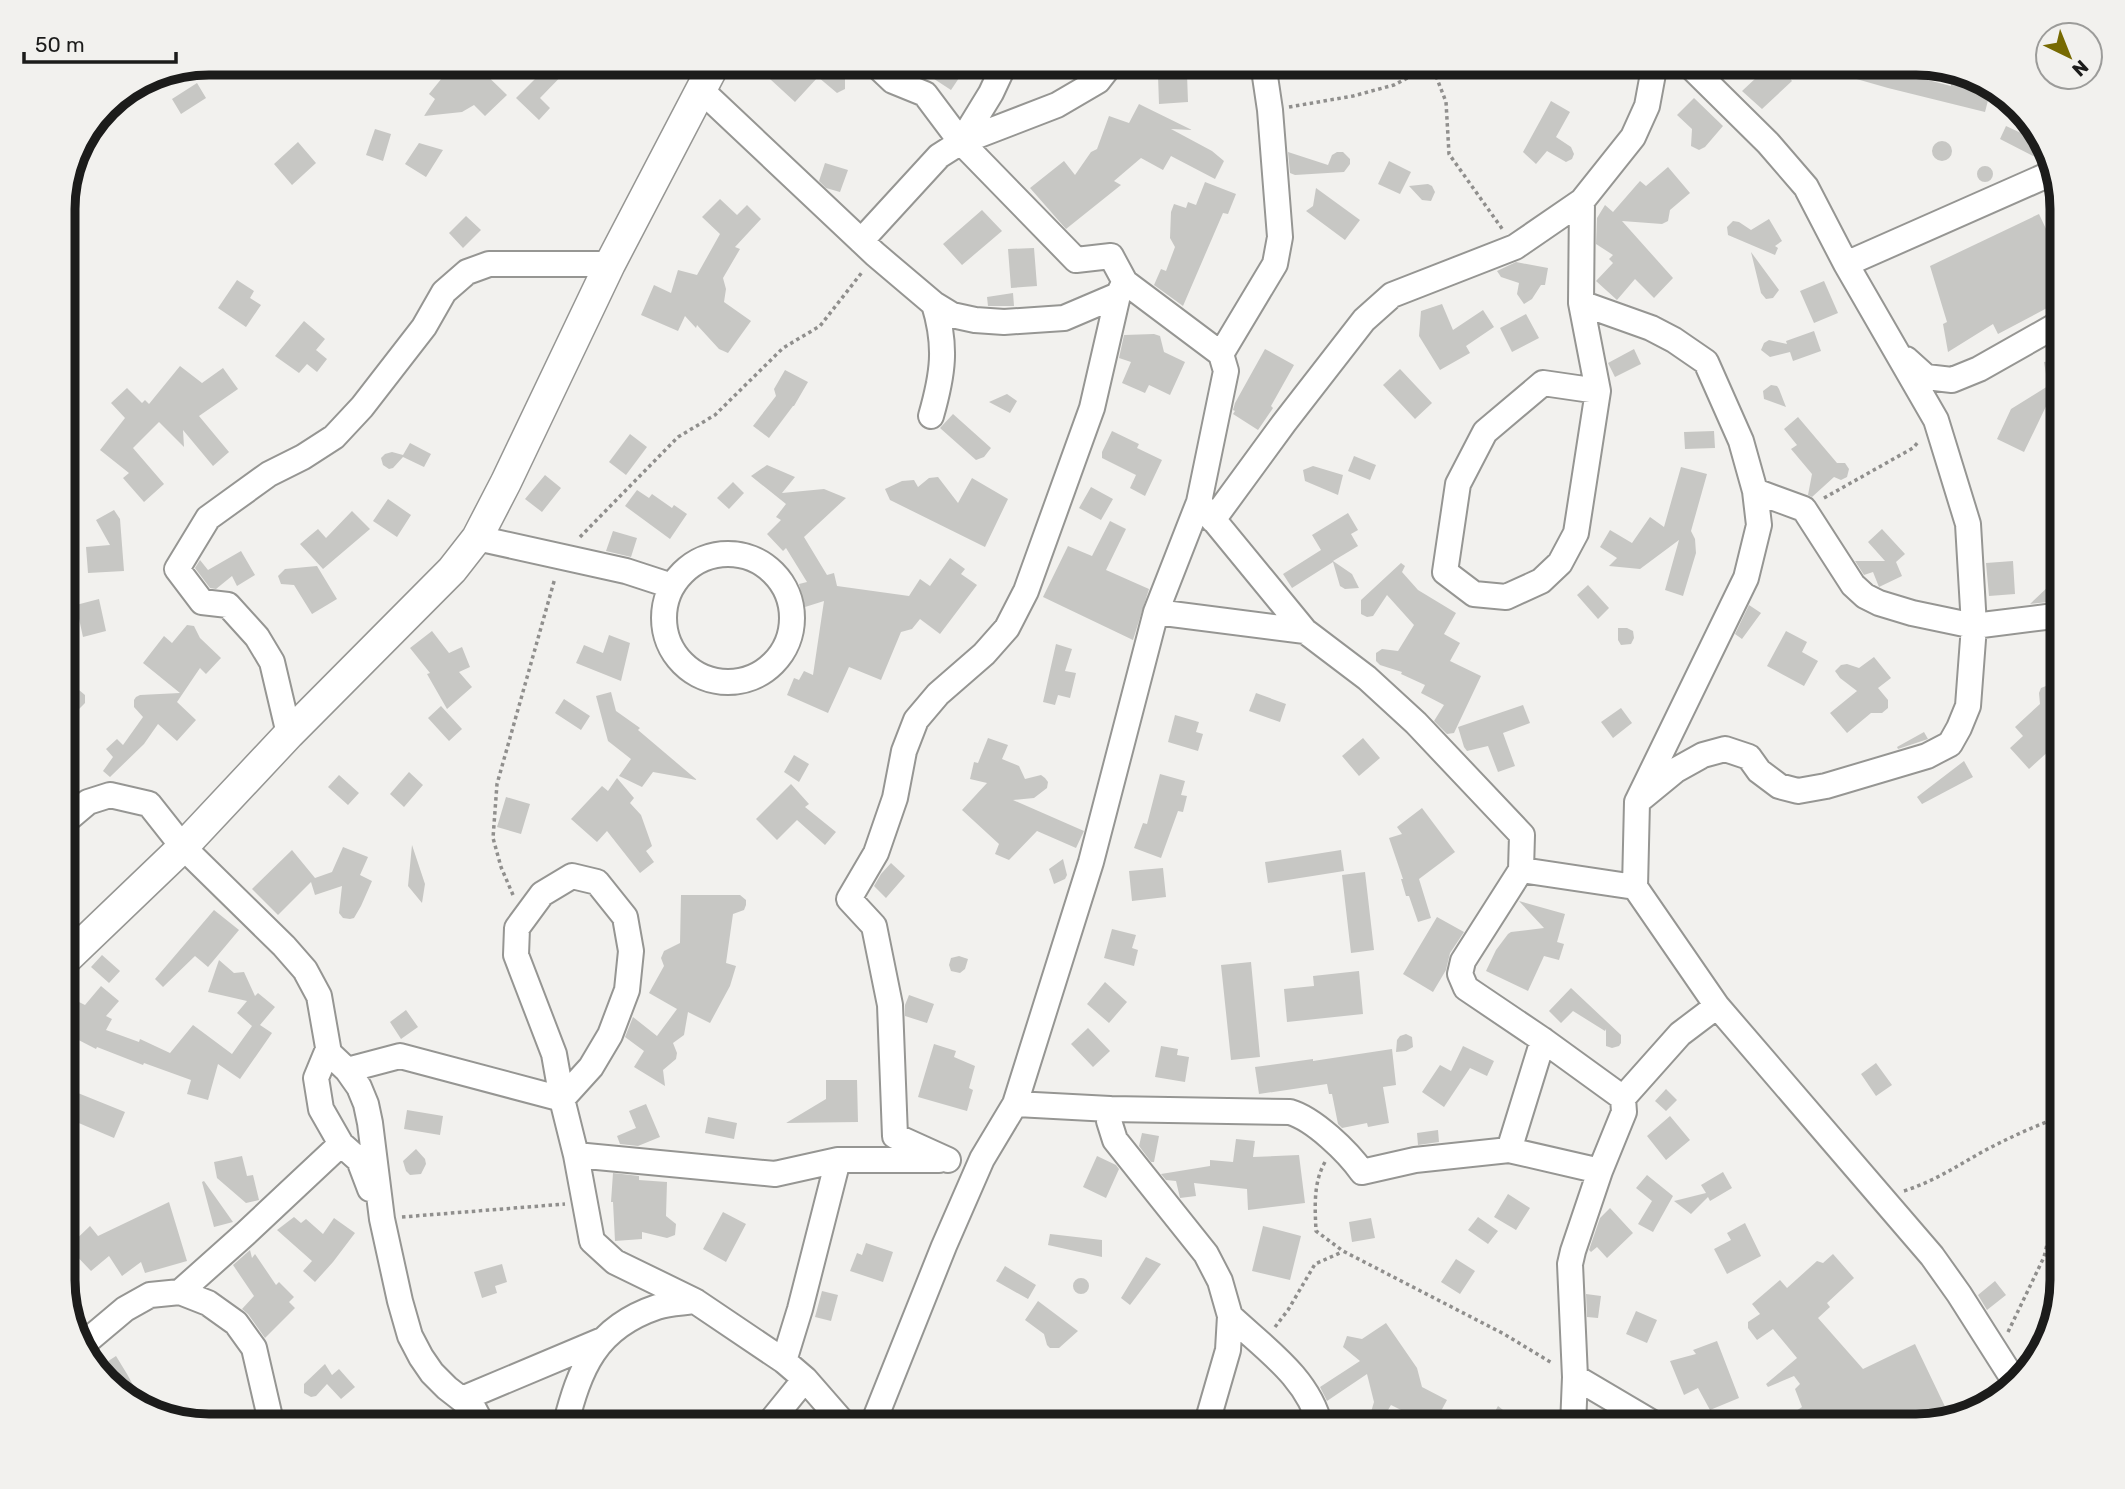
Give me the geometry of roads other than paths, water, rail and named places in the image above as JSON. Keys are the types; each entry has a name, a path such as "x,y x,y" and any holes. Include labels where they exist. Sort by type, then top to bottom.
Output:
{"street":[{"path":"868,247 939,156 961,142 1057,105 1102,75"},
{"path":"1221,354 1275,264 1280,237 1265,75"},
{"path":"877,1414 939,1256 982,1159 1015,1104 1091,862 1156,612 1206,511 1284,423 1364,320 1392,295 1515,247 1582,201 1633,137 1647,106 1654,75"},
{"path":"1637,802 1676,771 1703,755 1725,749 1749,757 1759,771 1779,786 1798,791 1826,786 1927,756 1950,744 1968,706 1974,626 1968,524 1937,420 1846,264 1806,187 1768,143 1699,75"},
{"path":"76,950 183,847 289,734 452,570 477,538 610,264 707,76"},
{"path":"887,76 893,81 925,94 961,142 1076,260 1111,256 1122,288 1092,408 1026,591 1007,628 984,654 938,694 916,720 904,751 895,798 876,853 849,899 874,926 890,1005 895,1136 948,1160"},
{"path":"961,142 999,76"},
{"path":"699,89 868,247 933,304 952,315 975,320 1004,321 1064,318 1088,309 1122,288"},
{"path":"1846,264 2045,176"},
{"path":"1582,201 1581,303 1598,391 1576,533 1560,563 1541,581 1506,597 1474,594 1445,572 1458,484 1485,432 1543,383 1598,391"},
{"path":"289,734 272,662 257,638 228,605 202,602 177,569 208,518 269,474 334,437 362,407 424,327 444,292 467,272 489,264 610,264"},
{"path":"1122,288 1221,354 1226,371 1206,511 1305,631 1367,678 1416,723 1522,835 1521,870 1463,961 1460,974 1466,988 1623,1098"},
{"path":"1581,303 1651,328 1706,362 1741,441 1755,491 1759,525 1746,578 1637,802 1635,887 1717,1006 1932,1256 2011,1374"},
{"path":"931,416 941,381 943,355 941,325 933,304"},
{"path":"1893,347 1927,377 1952,380 1979,369 2050,329"},
{"path":"1755,491 1804,509 1853,585 1864,596 1879,603 1974,626 2050,616"},
{"path":"477,538 626,571 672,586"},
{"path":"737,554 761,562 780,578 791,601 793,627 785,650 768,670 745,681 719,683 695,674 677,658 665,635 664,610 672,586 689,566 712,555 737,554"},
{"path":"1156,612 1305,631"},
{"path":"76,812 89,802 110,795 149,804 183,847 305,970 319,996 329,1053"},
{"path":"1521,870 1635,887"},
{"path":"562,1099 591,1067 610,1035 627,990 631,951 625,917 597,882 572,876 542,894 517,928 516,955 554,1054 562,1099 576,1155 592,1241 601,1252 623,1267 695,1301 784,1361 805,1379 836,1414"},
{"path":"1573,1414 1575,1377 1570,1264 1600,1171 1624,1112 1623,1098 1680,1034 1717,1006"},
{"path":"1509,1150 1543,1040"},
{"path":"382,1219 359,1160 341,1144 321,1109 316,1078 328,1049 359,1087 366,1104 382,1219 410,1336 432,1373 477,1414"},
{"path":"347,1070 400,1056 562,1099"},
{"path":"1015,1104 1110,1109 1290,1112 1302,1116 1350,1155 1362,1172 1415,1160 1509,1150 1600,1171"},
{"path":"1110,1109 1109,1121 1115,1140 1206,1254 1220,1282 1230,1316 1228,1350 1209,1414"},
{"path":"180,1292 341,1144"},
{"path":"576,1155 775,1174 838,1160 982,1159"},
{"path":"784,1361 838,1160"},
{"path":"89,1339 125,1309 150,1295 180,1292 208,1303 236,1322 254,1348 269,1414"},
{"path":"462,1399 600,1341 637,1315 659,1306 695,1301"},
{"path":"1230,1316 1298,1379 1316,1414"},
{"path":"568,1414 579,1378 600,1341"},
{"path":"1575,1377 1638,1414"},
{"path":"777,1414 805,1379"}]}
